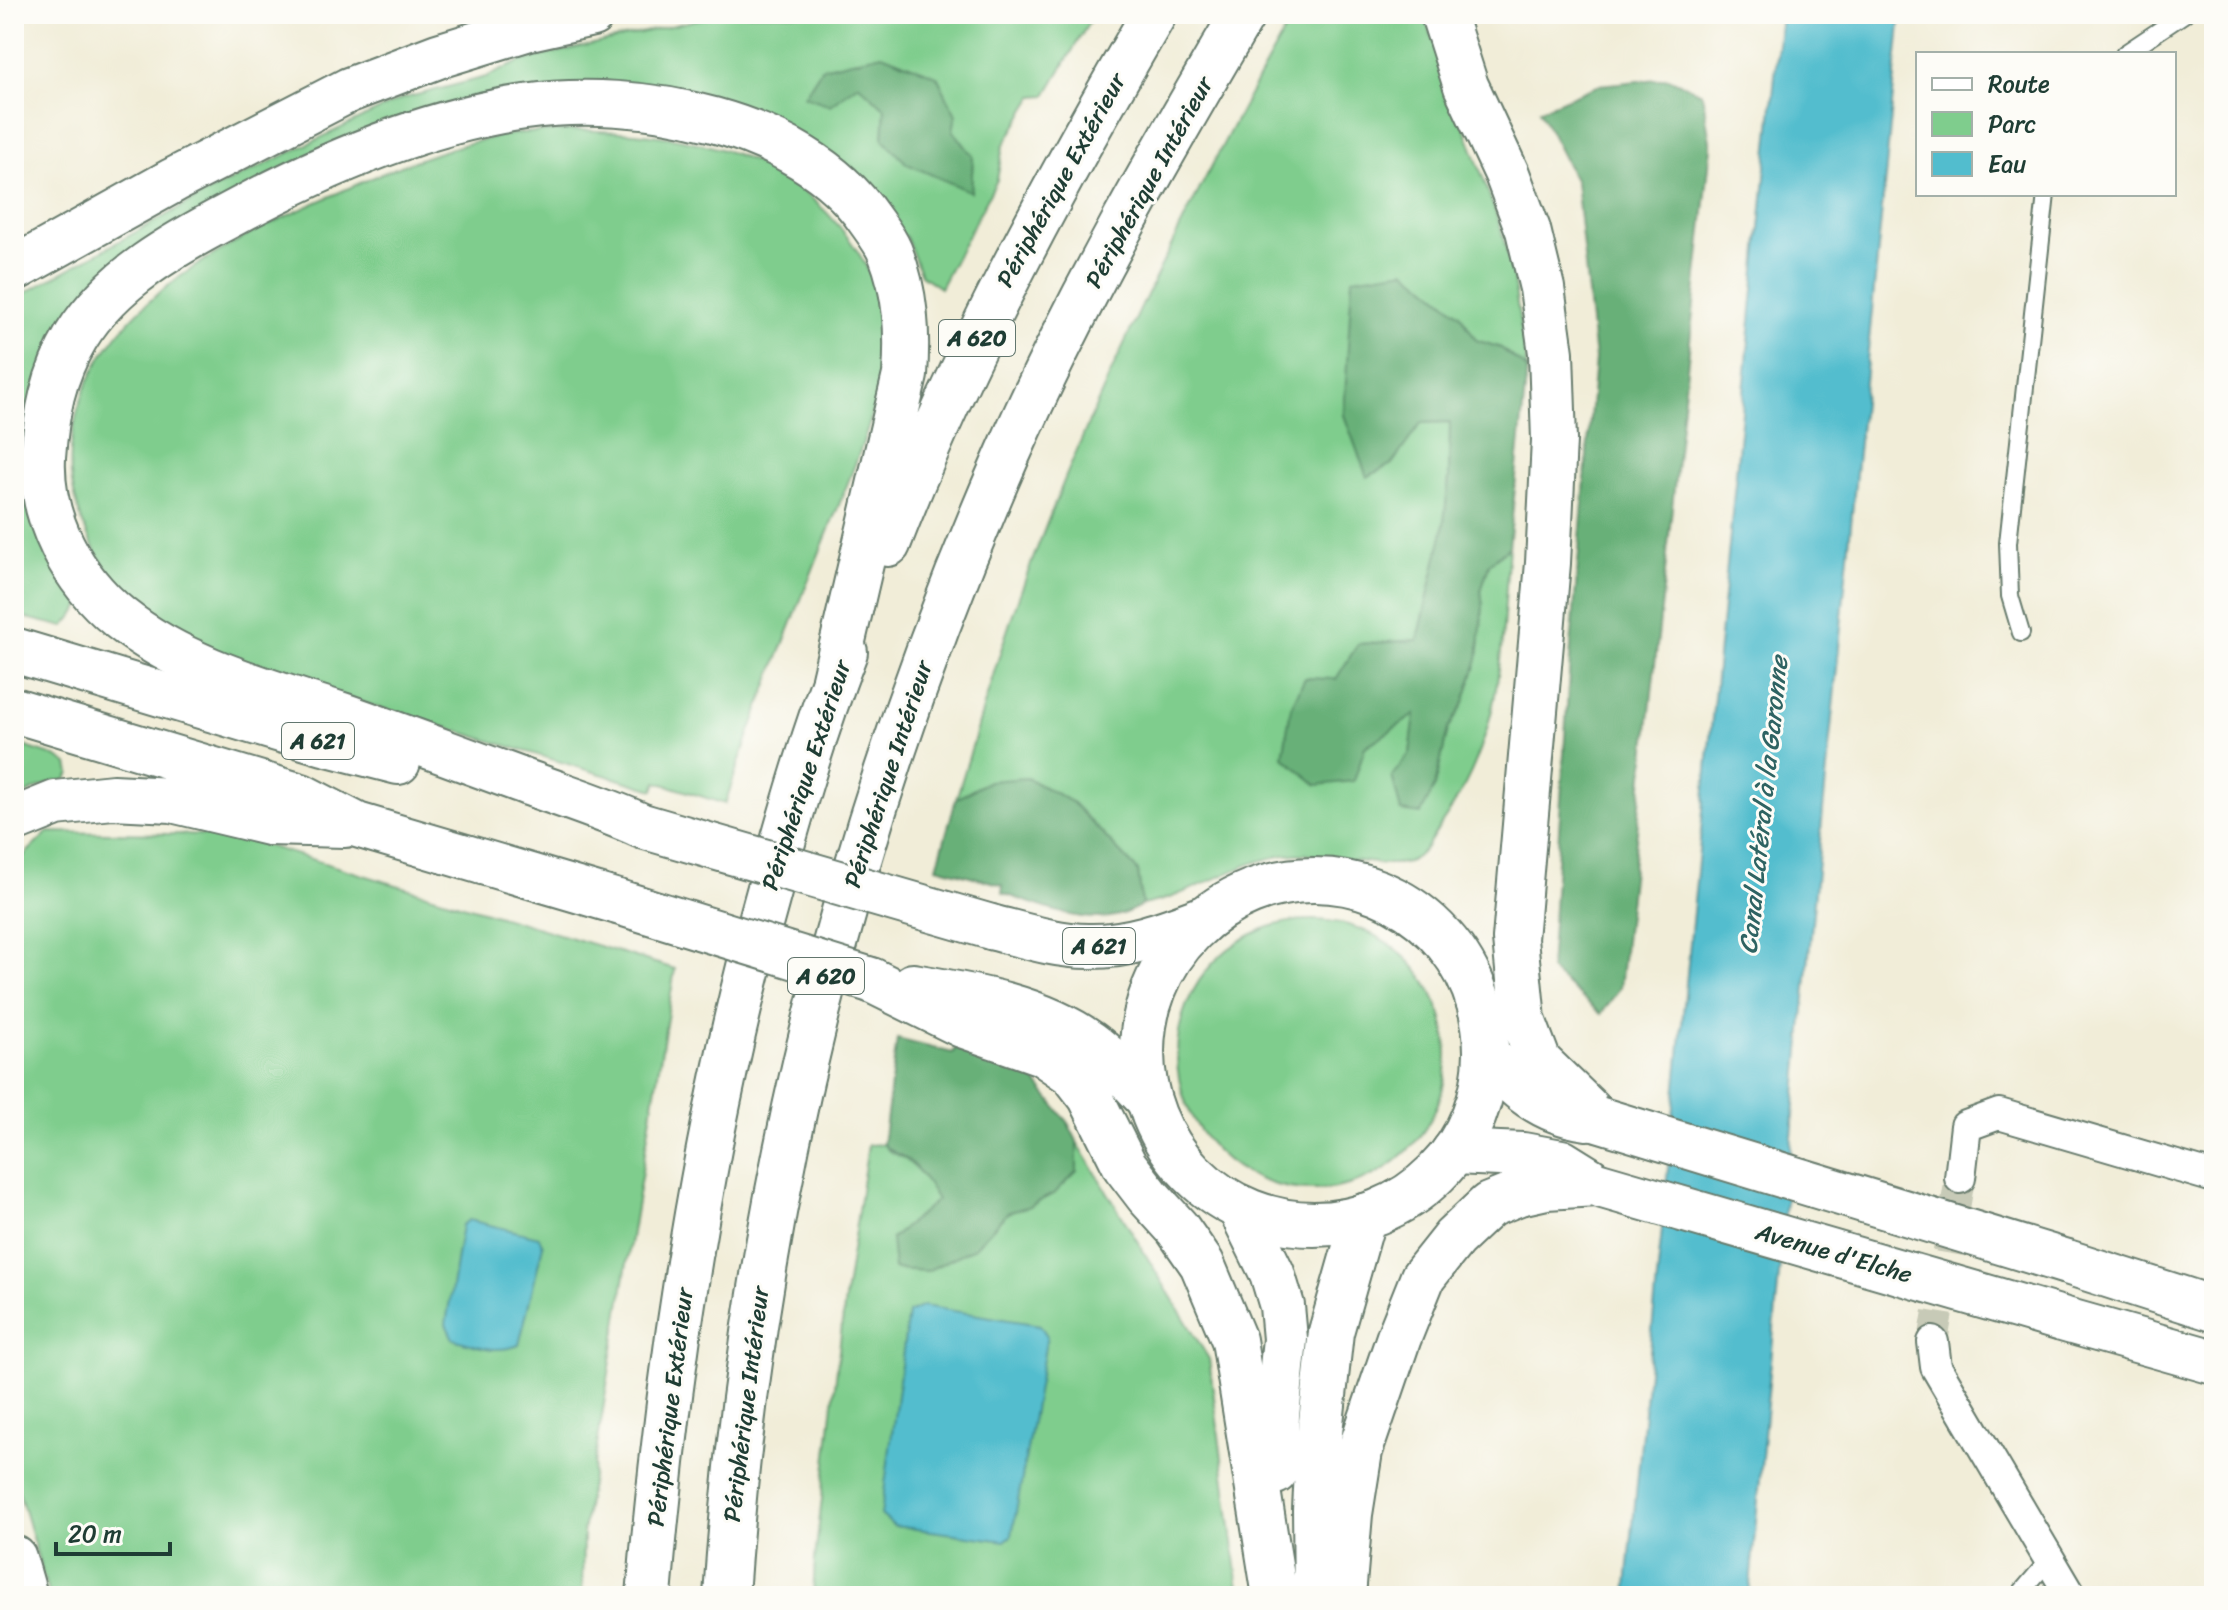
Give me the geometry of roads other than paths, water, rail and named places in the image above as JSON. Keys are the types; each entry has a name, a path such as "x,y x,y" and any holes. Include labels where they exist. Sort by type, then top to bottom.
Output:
{"highway":[{"path":"14,269 174,180 349,90 438,56 529,28 592,14"},
{"name":"Périphérique Extérieur","path":"649,1596 659,1475 677,1327 712,1127 740,995 790,814 834,679 924,451 971,350 1068,161 1154,14"},
{"name":"Périphérique Intérieur","path":"726,1596 745,1401 767,1246 800,1078 879,790 931,645 1009,453 1068,330 1159,156 1243,14"},
{"path":"1443,14 1466,86 1507,174 1528,230 1542,288 1551,353 1554,440 1548,563 1515,939 1523,1020 1539,1062 1598,1119"},
{"path":"634,822 348,717 228,678 169,649 121,618 91,589 65,552 50,516 43,470 45,421 57,372 78,333 148,261 265,196 360,155 455,121 528,107 613,104 689,113 766,137 816,165 857,202 888,247 904,298 907,337 905,375 834,679"},
{"name":"A 621","path":"14,650 324,743 634,822 991,927 1059,943 1114,945 1157,936 1204,919"},
{"name":"A 621","path":"14,710 301,796 357,825 966,1010"},
{"path":"14,820 56,803 113,797 172,800 269,823 357,825"},
{"path":"1293,880 1342,882 1389,896 1430,923 1461,961 1481,1006 1487,1054 1483,1089 1476,1111 1454,1152 1429,1180 1399,1202 1364,1216 1323,1224 1280,1221 1240,1208 1209,1189 1182,1164 1162,1133 1148,1099 1141,1060 1144,1020 1155,982 1176,948 1204,919 1245,893 1293,880"},
{"path":"966,1010 1058,1026 1088,1041 1148,1099"},
{"path":"966,1010 1073,1074 1090,1096 1125,1166 1177,1228 1202,1264 1234,1340 1274,1588"},
{"path":"1487,1054 1507,1079 1527,1095 1563,1114 1598,1119 2214,1309"},
{"name":"Avenue d'Elche","path":"1454,1152 1523,1155 1561,1162 1596,1184 2214,1362"},
{"path":"1343,1596 1350,1514 1360,1451 1423,1277 1454,1238 1489,1205 1519,1193 1546,1187 1596,1184"},
{"path":"1240,1208 1272,1273 1282,1306 1285,1339 1277,1415 1274,1588"},
{"path":"1316,1596 1318,1450 1331,1332 1364,1216"},
{"path":"14,1558 25,1596"}],"street":[{"path":"1960,1178 1966,1126 1999,1114 2214,1177"},
{"path":"1933,1342 1936,1367 2071,1596"}],"lane":[{"path":"2127,52 2184,14"},
{"path":"2021,633 2010,596 2008,543 2046,196"},
{"path":"2018,1596 2048,1561"}],"water":[{"name":"Canal Latéral à la Garonne","path":"1781,14 1901,14 1749,1596 1626,1596"},
{"path":"469,1220 539,1237 543,1245 519,1345 511,1348 486,1348 453,1339 446,1324 462,1225"},
{"path":"923,1306 1040,1325 1047,1336 1012,1535 1005,1541 894,1526 881,1515 908,1313"}],"tunnel":[{"path":"1933,1342 1960,1178"}]}
